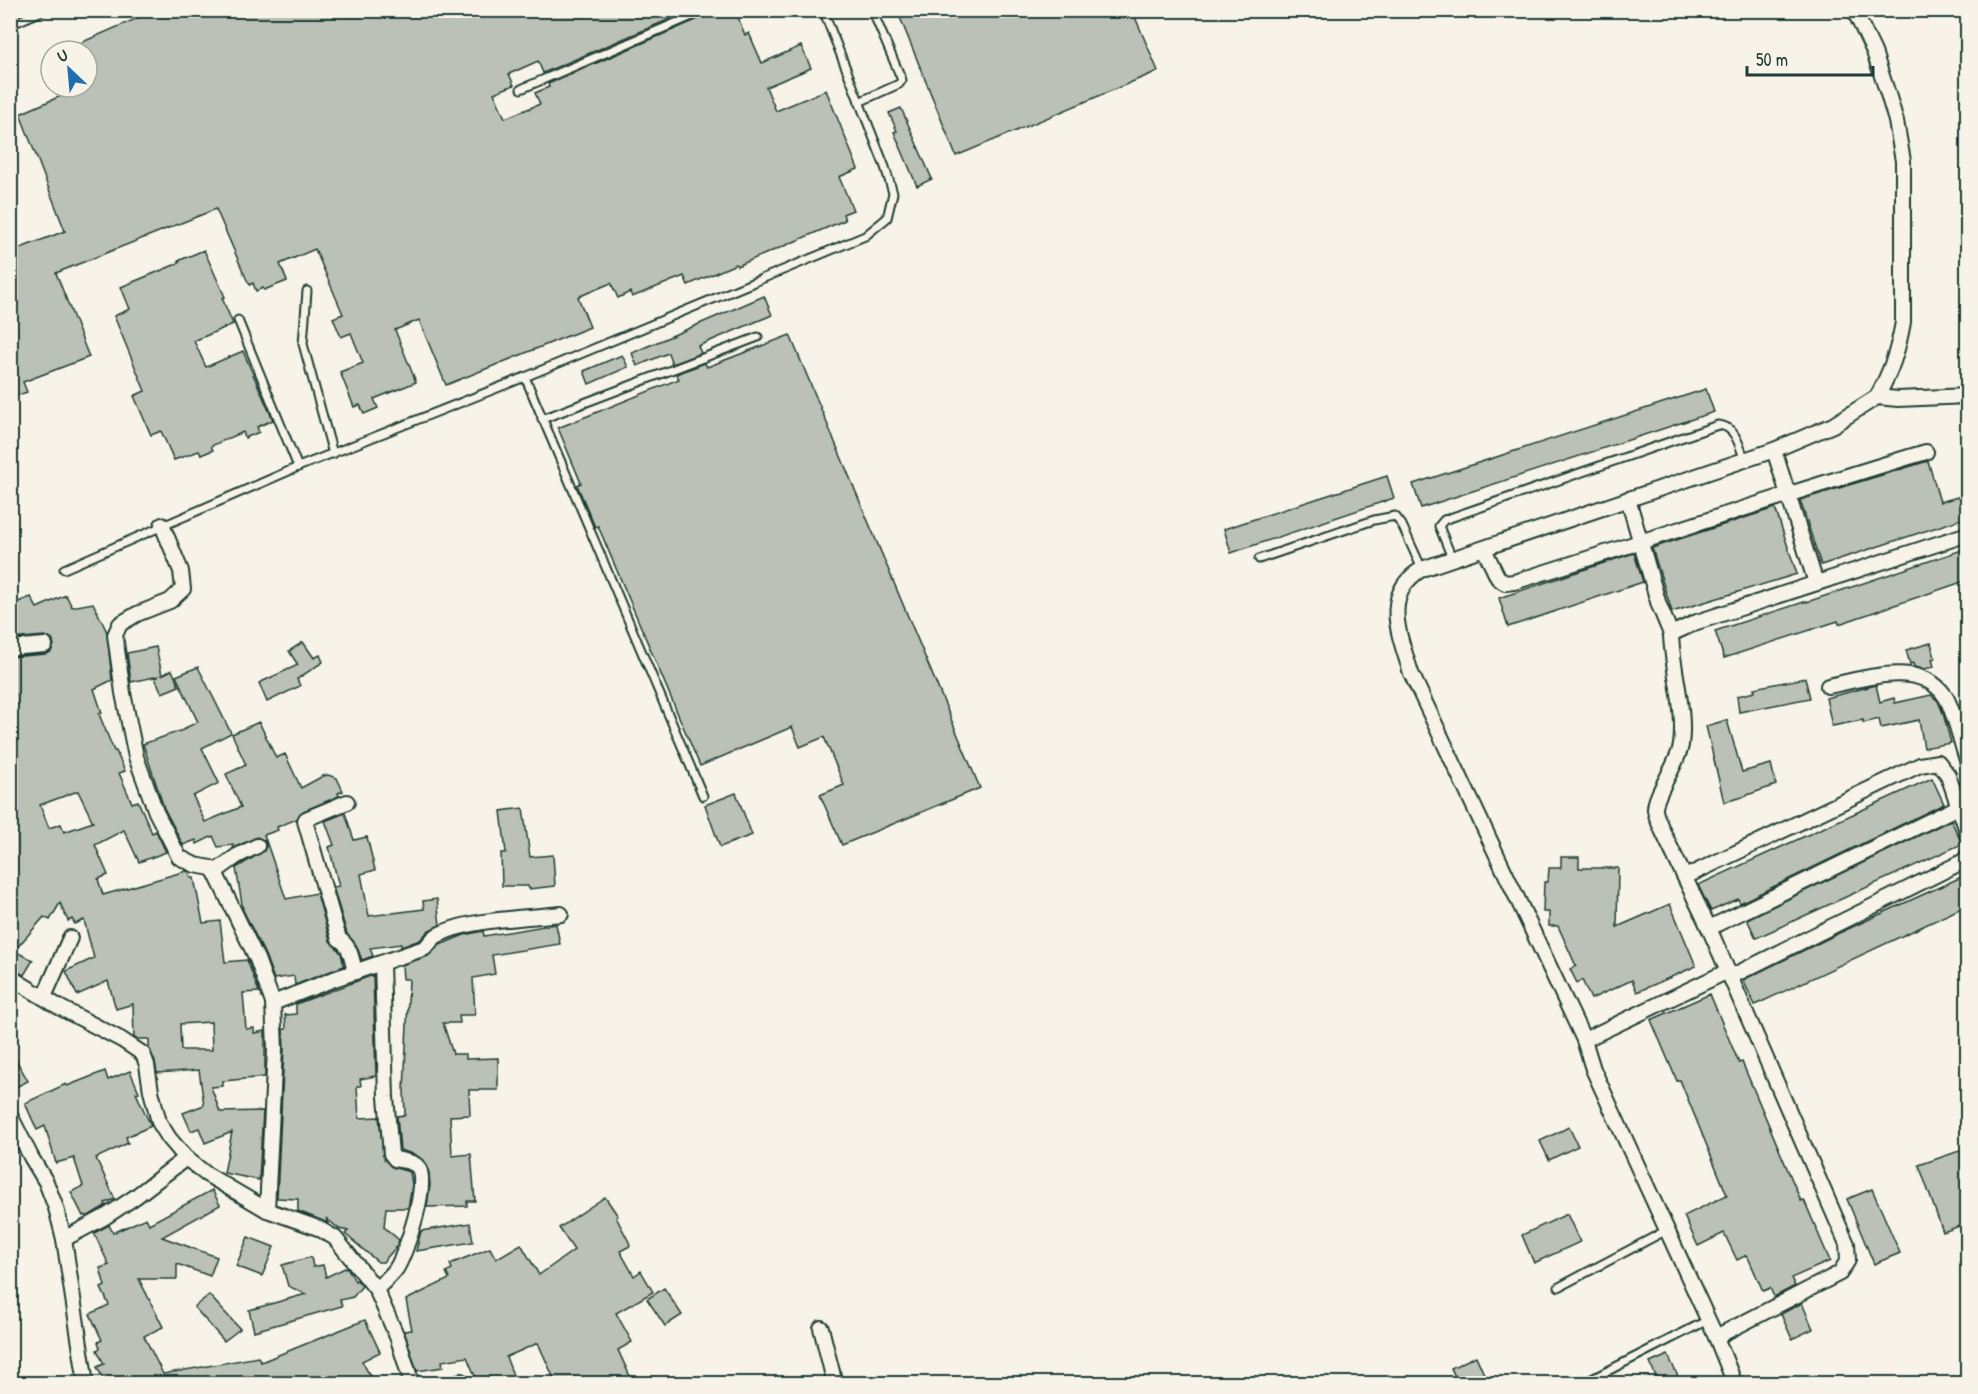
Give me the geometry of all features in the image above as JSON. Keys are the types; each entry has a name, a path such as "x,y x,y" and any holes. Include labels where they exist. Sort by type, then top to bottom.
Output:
{"street":[{"path":"1735,1383 1593,1069 1584,1040 1411,673 1396,620 1397,603 1407,581 1422,569 1774,450 1833,425 1877,397 1890,372 1899,347 1903,322 1903,161 1896,121 1888,94 1874,52 1854,10"},
{"path":"1877,397 1898,399 1968,396"},
{"path":"1774,450 1816,583"},
{"path":"1484,549 1498,578 1505,583 1514,582 1640,543 1788,493 1926,452"},
{"path":"1628,499 1659,605 1671,634 1671,655 1682,716 1679,755 1656,802 1655,811 1709,928 1846,1244 1848,1260 1840,1273 1716,1337"},
{"path":"162,525 181,571 183,589 170,601 137,614 120,624 115,635 123,693 136,757 156,812 176,853 187,862 211,868 215,872 257,959 273,1003 275,1050 267,1210"},
{"path":"1671,634 1690,624 1968,534"},
{"path":"10,648 45,645"},
{"path":"1828,686 1876,676 1909,674 1936,685 1947,698 1968,763"},
{"path":"1685,877 1920,765 1938,762 1948,775 1968,834"},
{"path":"347,802 305,821 339,939 347,945 355,972"},
{"path":"1709,928 1958,807"},
{"path":"215,872 237,856 257,846"},
{"path":"1584,1040 1729,974 1964,861 1968,855"},
{"path":"273,1003 425,948 435,937 453,929 477,923 561,914"},
{"path":"44,997 70,938"},
{"path":"376,1289 396,1269 405,1252 418,1204 422,1174 414,1163 395,1159 391,1152 386,1097 382,963"},
{"path":"10,977 143,1054 159,1122 186,1158 206,1174 267,1210 326,1231 342,1246 376,1289 398,1339 412,1383"},
{"path":"10,1115 46,1182 56,1208 64,1239 86,1383"},
{"path":"64,1239 105,1217 186,1158"},
{"path":"821,1328 835,1383"}],"lane":[{"path":"10,25 44,10"},
{"path":"521,89 706,10"},
{"path":"64,568 298,467 525,377 864,236 887,218 893,193 885,167 822,10"},
{"path":"859,102 899,84 902,80 872,10"},
{"path":"307,291 303,344 333,454"},
{"path":"238,320 298,467"},
{"path":"542,419 758,337"},
{"path":"525,377 703,796"},
{"path":"1452,558 1438,526 1444,520 1718,425 1725,426 1732,431 1745,460"},
{"path":"1259,559 1374,520 1395,516 1402,525 1422,569"},
{"path":"1559,1287 1667,1230"},
{"path":"1582,1383 1708,1320"}],"building":[{"path":"144,10 691,10 543,73 538,61 509,74 514,85 494,93 505,118 540,104 535,93 549,87 548,84 708,15 712,10 735,10 745,35 749,33 762,63 801,46 811,68 766,87 776,111 826,90 858,169 839,177 853,210 843,214 845,220 688,285 684,276 632,297 630,292 618,298 611,283 578,297 590,327 446,385 419,320 395,330 416,382 374,399 378,408 364,414 360,405 354,407 340,372 363,363 351,333 341,337 333,318 343,314 315,249 280,264 287,281 256,291 253,283 250,285 246,278 216,209 56,273 89,357 23,382 27,392 10,398 10,252 65,231 20,114 54,99 99,99 99,39 90,39 138,18 136,14"},
{"path":"897,10 1132,10 1158,71 956,156"},
{"path":"901,108 932,179 917,186 894,132 897,131 889,113"},
{"path":"204,250 225,297 222,298 233,324 194,341 206,367 243,351 273,420 257,427 259,432 245,438 243,432 211,446 213,450 201,455 199,451 174,460 161,431 151,435 134,396 145,391 114,316 130,309 121,287"},
{"path":"764,296 772,315 698,346 701,353 672,364 668,353 637,366 632,353"},
{"path":"790,335 980,788 842,845 820,795 844,785 824,737 800,747 792,727 700,766 598,526 595,527 577,485 581,483 558,428 679,379 676,374 705,363 707,367"},
{"path":"622,355 628,367 589,384 584,371"},
{"path":"1706,389 1714,412 1421,508 1413,484"},
{"path":"1928,461 1940,502 1968,494 1968,517 1821,565 1800,500"},
{"path":"1387,476 1394,498 1231,553 1224,529"},
{"path":"1775,508 1797,574 1672,612 1652,548"},
{"path":"1968,548 1968,580 1839,624 1838,621 1724,658 1715,631"},
{"path":"1634,553 1643,582 1508,627 1499,598"},
{"path":"66,595 72,607 93,603 107,632 112,680 94,689 102,713 99,714 125,771 119,773 132,803 138,801 152,833 156,831 166,852 139,862 124,830 95,845 108,875 98,879 103,895 189,872 191,878 194,878 203,923 220,921 225,962 247,960 259,992 243,993 246,1029 254,1028 254,1033 265,1031 265,1077 223,1081 223,1086 211,1087 220,1112 263,1111 259,1180 224,1173 232,1132 205,1143 199,1128 191,1131 183,1113 204,1105 199,1070 157,1073 149,1048 149,1039 134,1038 133,1004 116,1009 108,981 77,995 66,971 94,958 84,920 75,924 72,919 68,921 60,903 50,920 44,917 14,951 33,960 24,975 10,968 10,657 46,654 51,652 54,645 52,639 45,636 10,639 10,605 31,597 37,608","holes":["78,791 93,822 64,832 61,824 49,828 40,805","211,1022 212,1050 181,1050 180,1024"]},
{"path":"303,642 314,658 320,655 323,662 297,679 300,686 267,702 259,683 298,665 289,651"},
{"path":"1931,643 1935,658 1932,659 1934,667 1924,669 1914,667 1913,663 1910,664 1906,650"},
{"path":"156,647 162,675 172,670 179,686 162,693 155,678 159,676 131,682 127,653"},
{"path":"198,667 231,733 202,748 219,783 193,796 205,822 241,807 226,774 246,765 232,734 259,722 276,758 285,754 301,788 323,776 337,778 343,791 338,793 339,796 303,811 297,819 264,835 286,899 317,893 330,941 341,953 344,966 295,985 294,976 274,979 243,910 236,868 264,851 265,841 257,837 233,848 233,845 218,847 213,836 197,844 196,840 183,845 164,808 143,744 186,729 198,722 176,676"},
{"path":"1805,678 1810,698 1739,712 1737,696 1755,692 1754,688"},
{"path":"1876,685 1880,702 1894,698 1895,703 1931,695 1938,701 1943,713 1951,743 1924,748 1919,720 1881,728 1879,719 1832,726 1826,698"},
{"path":"1727,720 1742,772 1771,764 1776,785 1724,802 1706,726"},
{"path":"1932,778 1944,804 1740,903 1738,899 1711,911 1698,885"},
{"path":"736,793 752,835 720,847 705,805"},
{"path":"523,808 530,857 553,855 555,886 529,889 528,886 502,886 501,853 506,853 501,811"},
{"path":"345,813 354,840 367,837 375,870 361,874 369,916 424,909 423,901 437,899 440,925 429,930 420,940 401,947 401,944 370,948 373,956 362,960 356,945 347,934 333,887 339,886 329,847 334,845 325,821"},
{"path":"1951,820 1962,844 1756,938 1747,919"},
{"path":"1561,857 1579,857 1579,868 1618,868 1617,927 1670,904 1696,966 1637,992 1632,980 1591,999 1582,980 1577,983 1570,969 1576,966 1558,926 1549,926 1549,912 1543,912 1544,882 1548,882 1549,868 1561,868"},
{"path":"1968,874 1968,905 1755,1005 1743,980"},
{"path":"556,924 560,944 492,955 495,974 473,978 475,1015 459,1015 460,1023 443,1023 453,1054 466,1054 466,1059 498,1058 498,1090 469,1090 470,1115 450,1116 452,1156 471,1154 475,1201 467,1201 467,1206 427,1207 430,1185 425,1162 416,1155 400,1150 397,1116 405,1115 409,979 403,979 402,965 428,956 440,945 464,935 483,931 484,936"},
{"path":"373,975 376,1076 360,1079 361,1086 357,1086 359,1118 379,1117 384,1159 392,1167 410,1172 412,1185 408,1208 386,1208 384,1227 399,1240 397,1246 383,1262 378,1262 345,1234 348,1231 339,1229 326,1218 328,1223 298,1211 298,1199 277,1198 285,1015 296,1014 296,1004"},
{"path":"1710,994 1739,1063 1742,1062 1801,1201 1804,1200 1830,1261 1791,1278 1795,1286 1774,1297 1770,1288 1763,1291 1747,1255 1737,1260 1724,1233 1698,1246 1684,1216 1727,1195 1680,1080 1677,1081 1651,1020"},
{"path":"10,1049 28,1081 10,1090"},
{"path":"105,1071 108,1080 130,1071 139,1092 136,1093 151,1126 126,1137 128,1143 96,1158 115,1199 105,1203 106,1205 87,1217 83,1216 71,1192 83,1186 74,1158 56,1163 45,1126 37,1130 25,1103 66,1084 67,1086"},
{"path":"1569,1127 1578,1146 1549,1160 1540,1141"},
{"path":"1968,1148 1968,1223 1943,1232 1919,1165"},
{"path":"1872,1189 1900,1253 1874,1264 1847,1199"},
{"path":"212,1190 220,1205 162,1237 217,1257 210,1276 177,1264 177,1279 139,1279 163,1327 144,1336 163,1374 258,1357 261,1362 365,1320 380,1352 362,1361 374,1383 352,1383 349,1377 336,1383 105,1383 97,1367 104,1364 97,1350 100,1348 98,1342 102,1340 90,1314 109,1305 101,1288 105,1286 100,1268 109,1265 94,1233 109,1225 113,1233 146,1218 149,1224"},
{"path":"605,1197 618,1216 616,1217 629,1242 630,1246 620,1251 634,1276 641,1271 653,1292 616,1313 632,1342 618,1350 633,1383 556,1383 538,1343 506,1357 516,1383 478,1383 467,1357 442,1361 443,1367 417,1371 404,1331 412,1330 406,1300 449,1279 446,1272 452,1269 450,1264 490,1248 496,1259 521,1244 539,1275 574,1250 559,1228"},
{"path":"1567,1214 1580,1242 1534,1263 1522,1235"},
{"path":"470,1223 473,1242 416,1251 421,1231"},
{"path":"248,1237 274,1247 262,1276 236,1266"},
{"path":"311,1257 313,1267 323,1265 326,1277 347,1267 355,1281 357,1280 362,1286 353,1297 340,1300 342,1306 254,1331 249,1310 306,1294 288,1286 282,1265"},
{"path":"664,1288 682,1315 665,1326 647,1299"},
{"path":"209,1295 240,1329 224,1341 194,1307"},
{"path":"1802,1303 1813,1329 1792,1339 1781,1314"},
{"path":"1668,1355 1681,1383 1659,1383 1650,1363"},
{"path":"1476,1356 1488,1383 1458,1383 1451,1368"}]}
